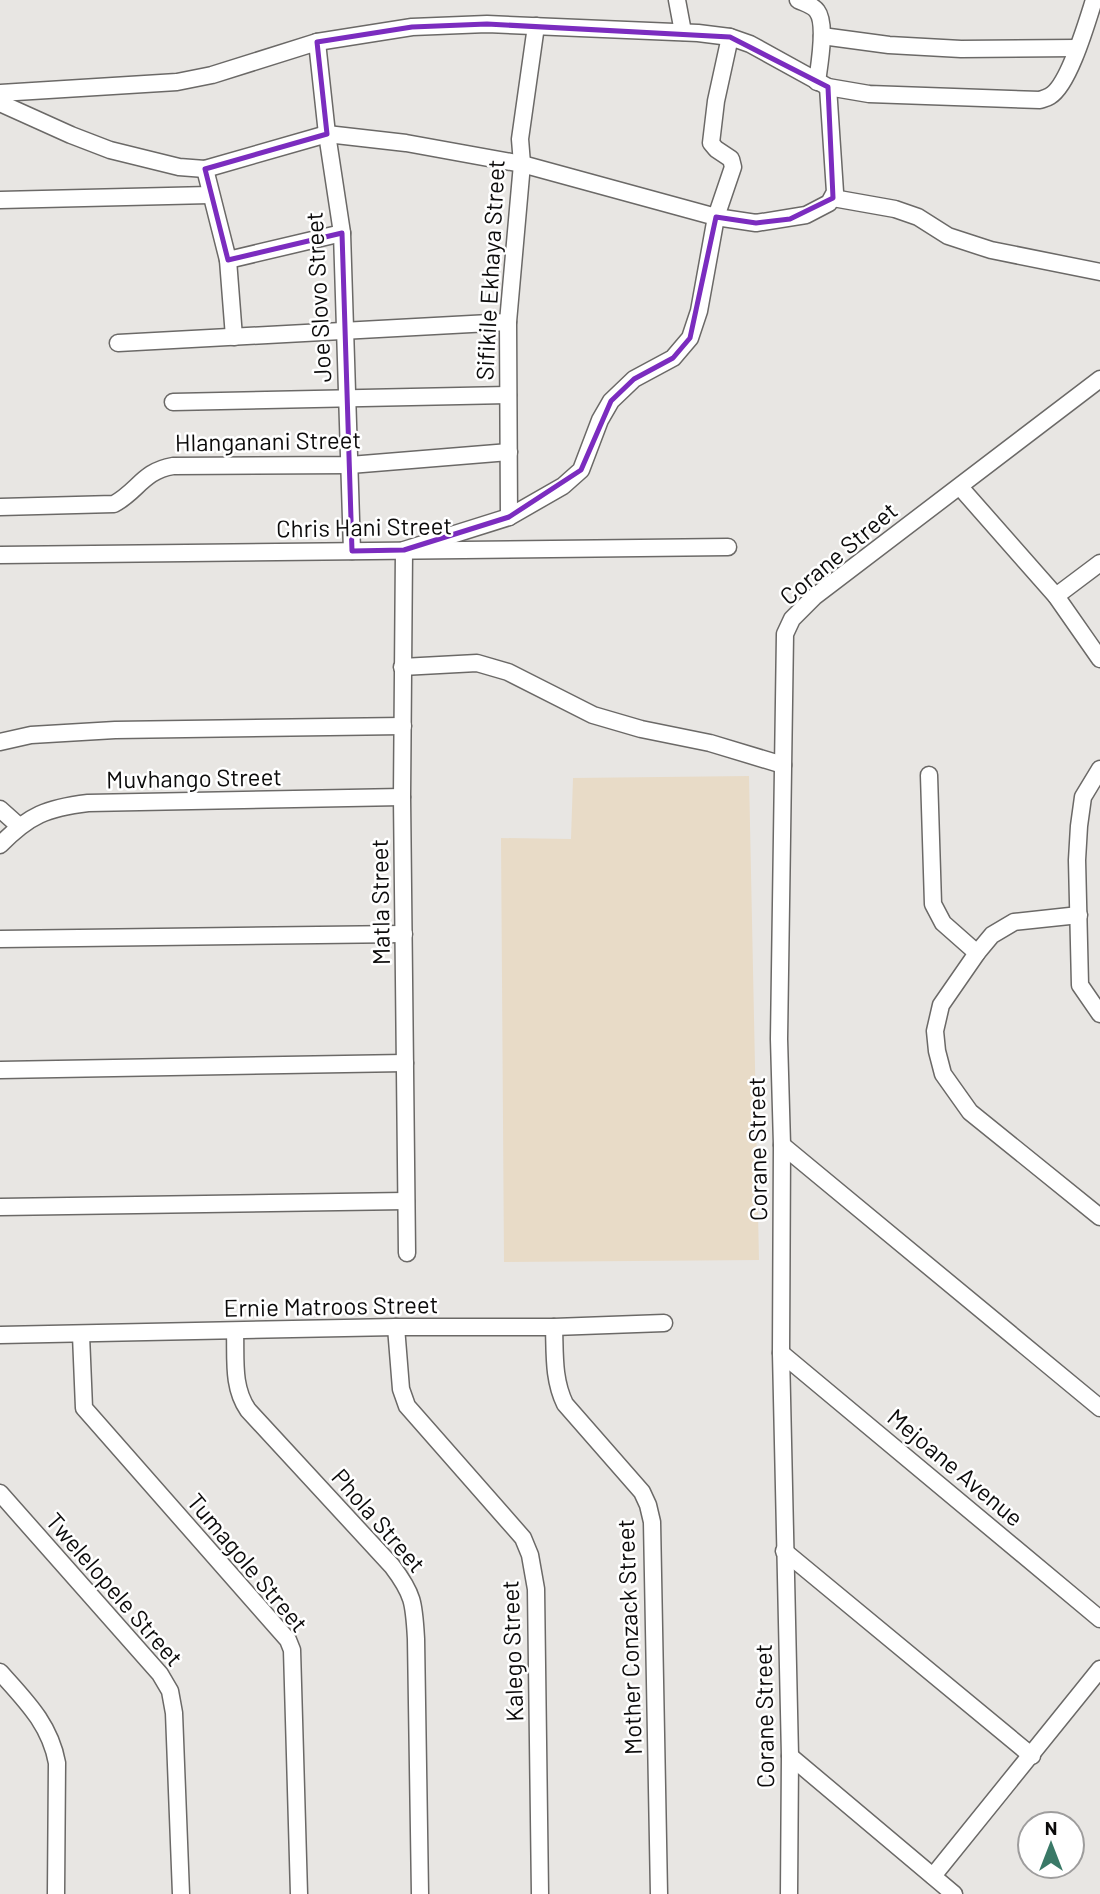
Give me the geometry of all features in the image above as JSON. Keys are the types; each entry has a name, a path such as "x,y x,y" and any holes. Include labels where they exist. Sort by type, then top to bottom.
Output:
{"street":[{"path":"677,0 683,32"},
{"path":"0,103 71,135 149,162 205,169 327,134 406,143 522,164 716,217 756,223 790,219 822,208 833,198 835,192 822,85 819,13 815,8 798,0"},
{"path":"0,93 177,82 212,75 317,42 412,27 487,24 683,32 730,37 750,44 822,85 869,94 1040,100 1051,96 1059,87 1077,48 1094,0"},
{"name":"Sifikile Ekhaya Street","path":"509,517 508,322 522,164 520,138 536,26"},
{"path":"822,36 889,45 961,49 1077,48"},
{"path":"404,551 509,517 563,486 580,470 600,420 611,401 634,379 673,358 690,338 699,311 716,217 733,167 731,159 711,143 716,101 730,37"},
{"name":"Joe Slovo Street","path":"317,42 342,233 352,551"},
{"path":"205,169 228,260 234,337"},
{"path":"0,200 210,195"},
{"path":"833,198 895,209 918,217 948,236 991,250 1100,272"},
{"path":"228,260 342,233"},
{"path":"118,343 508,322"},
{"name":"Corane Street","path":"789,1894 790,1756 784,1551 779,1039 785,634 792,619 814,597 1100,379"},
{"name":"Hlanganani Street","path":"173,402 508,395"},
{"name":"Hlanganani Street","path":"0,507 114,504 125,498 156,470 173,466 349,465 509,452"},
{"path":"960,487 1056,596 1100,659"},
{"name":"Chris Hani Street","path":"0,555 728,547"},
{"name":"Matla Street","path":"404,551 402,797 407,1253"},
{"path":"1056,596 1100,563"},
{"path":"402,667 477,663 508,672 593,715 640,729 710,743 783,765"},
{"path":"0,742 31,735 115,730 403,726"},
{"path":"1100,769 1083,797 1076,860 1080,985 1100,1014"},
{"path":"929,775 933,904 943,923 977,953"},
{"name":"Muvhango Street","path":"0,845 19,826 38,814 60,806 88,803 402,797"},
{"path":"0,809 19,826"},
{"path":"1079,915 1014,922 992,935 941,1005 935,1031 943,1074 970,1112 1100,1217"},
{"path":"0,939 404,934"},
{"path":"0,1070 405,1063"},
{"path":"782,1145 1100,1408"},
{"path":"0,1208 407,1201"},
{"name":"Ernie Matroos Street","path":"0,1335 664,1323"},
{"name":"Mother Conzack Street","path":"554,1327 555,1380 565,1404 642,1492 649,1505 652,1522 659,1894"},
{"name":"Kalego Street","path":"396,1328 401,1389 407,1406 523,1538 530,1555 536,1590 540,1894"},
{"name":"Phola Street","path":"235,1331 236,1381 240,1398 248,1410 392,1566 409,1588 416,1639 420,1894"},
{"name":"Tumagole Street","path":"81,1335 84,1408 288,1640 292,1650 299,1894"},
{"name":"Mejoane Avenue","path":"781,1353 1100,1619"},
{"name":"Twelelopele Street","path":"0,1493 160,1674 170,1691 174,1713 181,1894"},
{"path":"784,1551 1032,1756"},
{"path":"933,1875 1100,1669"},
{"path":"0,1672 36,1712 54,1745 57,1763 56,1894"},
{"path":"790,1756 954,1894"}],"highlighted area":[{"path":"487,24 730,37 828,87 833,198 790,219 756,223 716,217 690,338 673,358 634,379 611,401 581,470 509,517 404,550 352,551 342,233 228,260 205,169 327,134 317,42 412,27"}],"shaded area":[{"path":"749,776 759,1260 504,1262 501,838 571,839 573,778"}]}
